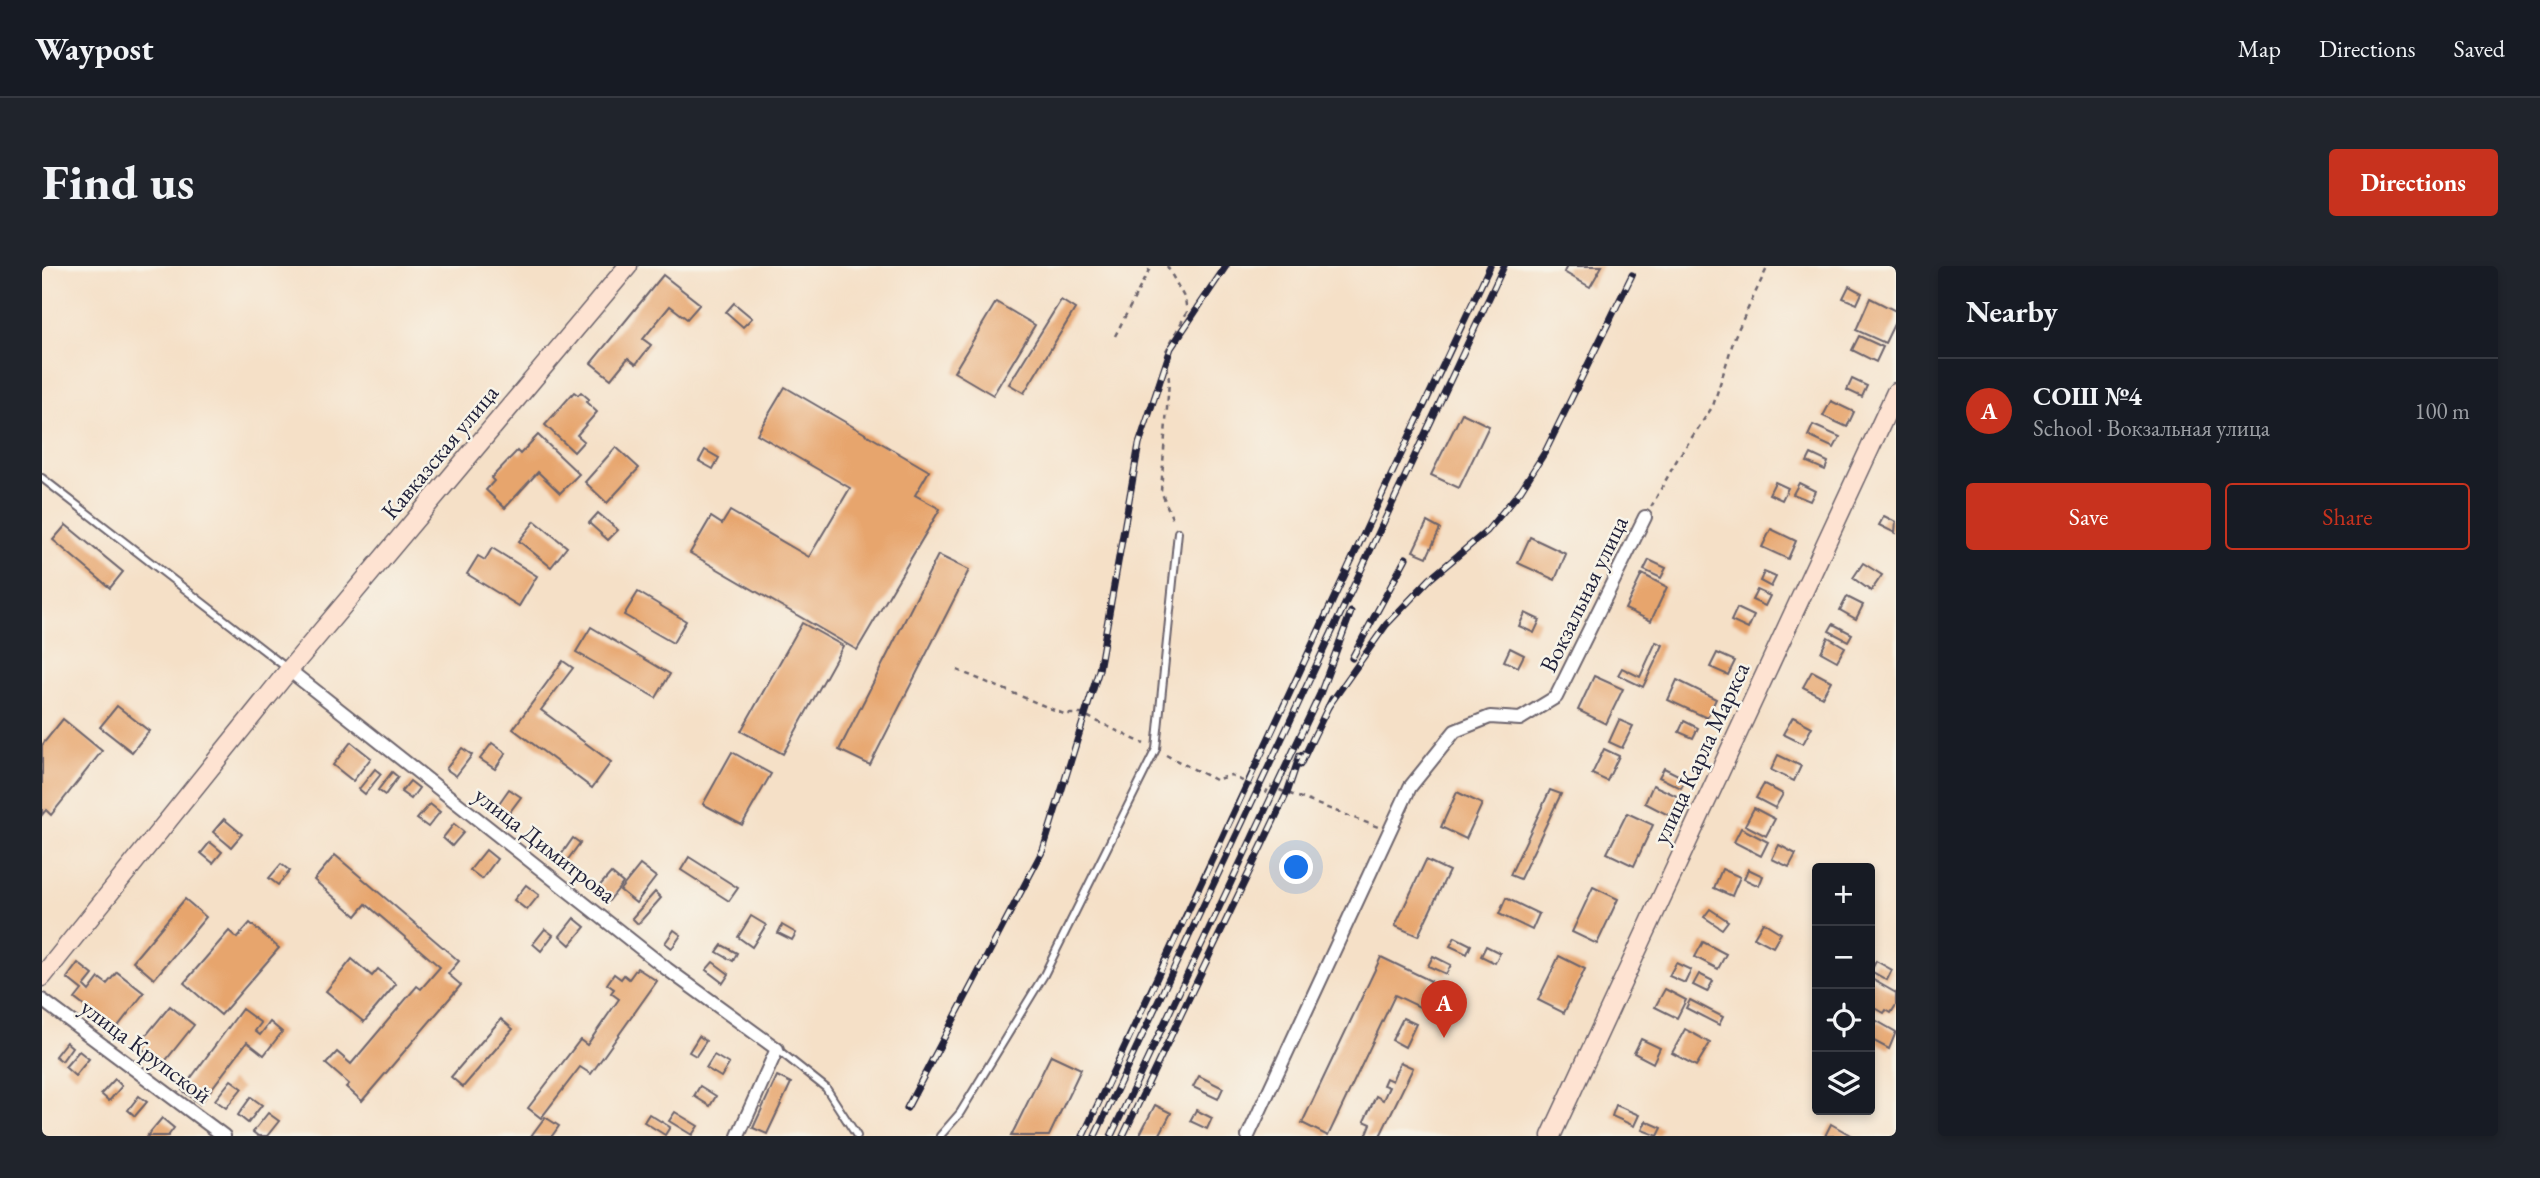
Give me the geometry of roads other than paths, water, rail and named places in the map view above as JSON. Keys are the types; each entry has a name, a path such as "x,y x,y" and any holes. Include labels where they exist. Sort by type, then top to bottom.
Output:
{"main road":[{"name":"Кавказская улица","path":"42,976 289,670 628,266"},
{"name":"улица Карла Маркса","path":"1551,1136 1896,391"}],"street":[{"name":"Вокзальная улица","path":"1248,1136 1410,788 1454,732 1490,717 1520,719 1556,697 1645,517"},
{"name":"улица Димитрова","path":"289,670 667,969 777,1049"},
{"name":"улица Крупской","path":"42,1000 224,1136"},
{"path":"738,1136 777,1049"}],"lane":[{"path":"42,478 289,670"},
{"path":"940,1136 960,1113 1044,975 1156,749 1178,532"},
{"path":"777,1049 826,1088 857,1136"}],"railway":[{"path":"907,1108 1043,850 1099,670 1139,444 1171,348 1226,266"},
{"path":"1083,1136 1490,266"},
{"path":"1095,1136 1504,266"},
{"path":"1328,707 1386,625 1430,579 1487,531 1521,490 1545,452 1632,275"},
{"path":"1352,658 1406,558"},
{"path":"1111,1136 1320,694 1351,612"},
{"path":"1300,765 1332,699"},
{"path":"1123,1136 1287,793 1300,755"}],"place":[{"name":"СОШ №4","path":"1444,1038"}]}
